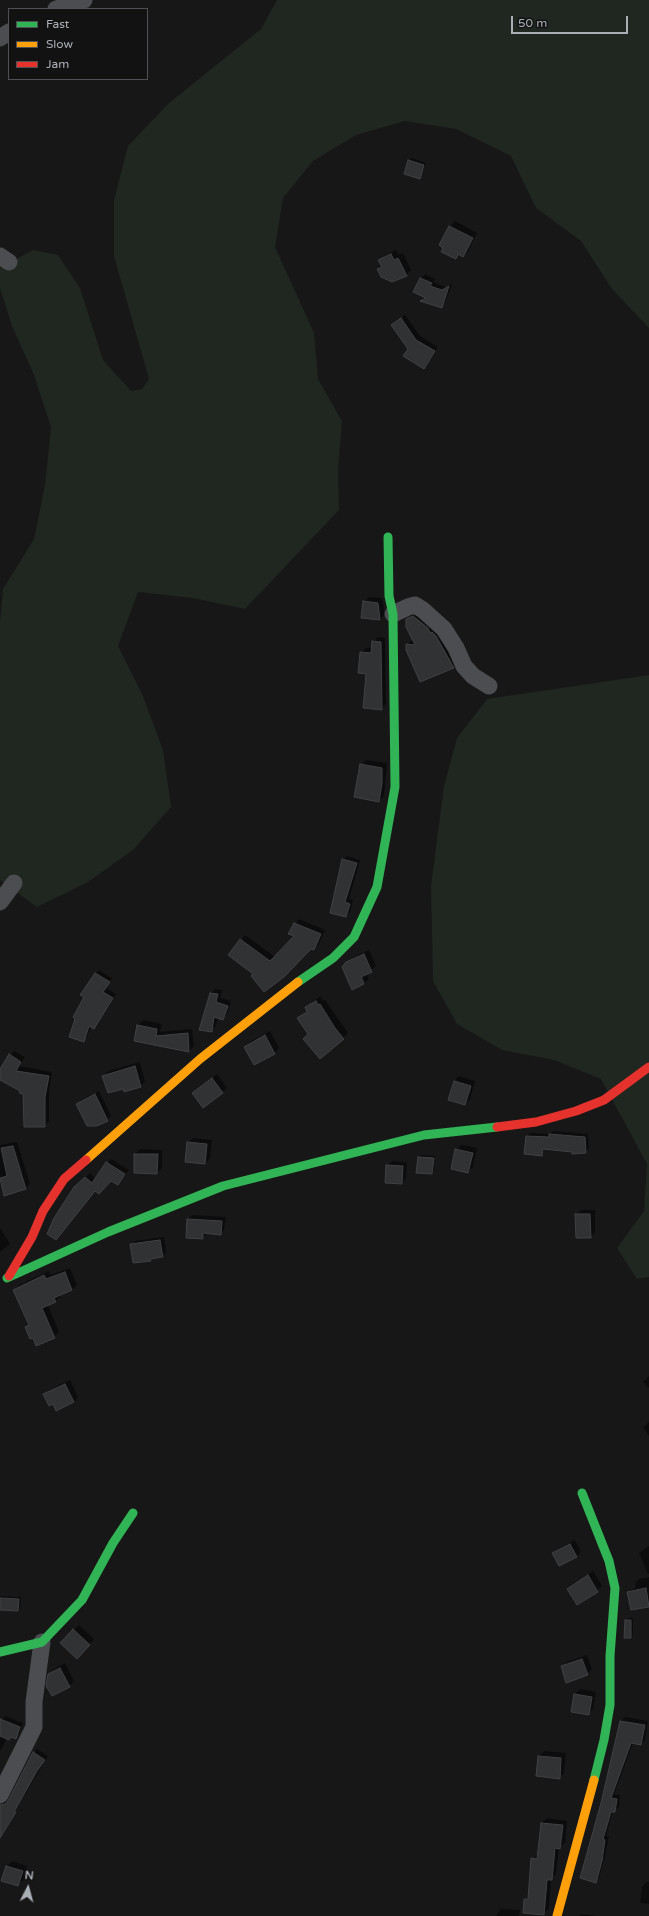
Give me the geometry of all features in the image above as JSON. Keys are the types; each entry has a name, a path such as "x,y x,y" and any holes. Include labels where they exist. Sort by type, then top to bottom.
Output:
{"street":[{"path":"59,8 84,0"},
{"path":"0,1284 9,1276 32,1238 43,1211 64,1179 200,1059 280,995 333,958 354,937 376,887 395,788 393,614 389,596 388,537"},
{"path":"393,614 408,607 416,606 423,610 444,629 456,648 464,666 473,676 489,686"},
{"path":"0,902 14,883"},
{"path":"9,1276 108,1232 223,1186 424,1135 536,1122 604,1100 649,1067"},
{"path":"557,1916 589,1800 604,1740 610,1705 610,1656 615,1588 609,1561 596,1532 582,1493"},
{"path":"0,1652 42,1642 82,1600 113,1543 133,1513"},
{"path":"0,1795 34,1727 34,1702 42,1642"}],"shaded area":[{"path":"277,0 649,0 649,328 612,289 581,241 536,208 511,156 456,129 405,121 356,135 313,161 283,198 275,247 314,333 318,379 342,421 338,471 339,510 245,609 193,598 138,592 118,646 143,696 163,750 171,807 133,850 88,882 37,907 0,880 0,622 3,589 34,539 45,485 51,427 34,375 12,326 0,288 0,268 33,250 58,255 80,288 103,360 131,391 142,389 149,379 114,256 114,200 128,146 169,103 261,29"},
{"path":"649,675 649,1277 637,1279 617,1248 644,1211 647,1164 601,1079 554,1060 502,1050 457,1024 433,981 431,886 444,786 457,738 487,699"}],"building":[{"path":"408,160 424,165 420,179 404,174"},
{"path":"449,226 473,238 463,257 458,254 456,259 441,252 443,248 439,245"},
{"path":"391,254 394,260 398,258 407,276 392,282 381,277 377,269 382,267 378,260"},
{"path":"420,278 432,283 430,286 442,290 449,286 442,308 420,301 426,298 413,292"},
{"path":"401,318 416,340 435,351 424,369 403,356 408,349 391,325"},
{"path":"363,601 378,603 380,620 361,618"},
{"path":"413,616 428,628 430,633 432,632 436,636 454,668 420,682 406,650 406,644 415,645 406,627 406,619"},
{"path":"372,641 381,642 382,710 363,708 366,674 358,673 360,652 371,653"},
{"path":"360,764 382,768 382,783 379,802 354,797"},
{"path":"342,859 357,863 345,902 350,904 346,917 330,913"},
{"path":"294,923 321,934 314,950 311,949 284,977 264,992 251,976 253,974 228,955 240,939 270,961 294,936 288,934"},
{"path":"364,954 372,972 361,977 364,984 352,990 342,967 346,962"},
{"path":"95,973 110,982 103,992 113,998 94,1029 89,1026 84,1042 69,1037 75,1019 73,1017 84,997 80,995"},
{"path":"210,993 218,994 216,1002 228,1006 223,1020 214,1017 212,1032 199,1030"},
{"path":"316,1001 318,1005 320,1004 335,1028 344,1039 320,1059 303,1039 308,1034 297,1018 307,1012 305,1007"},
{"path":"137,1025 157,1029 156,1036 188,1033 189,1052 134,1041"},
{"path":"265,1035 275,1054 254,1065 244,1047"},
{"path":"9,1054 21,1062 16,1071 49,1076 45,1097 45,1127 24,1127 23,1094 19,1093 20,1091 0,1080 0,1069"},
{"path":"135,1066 141,1087 124,1092 123,1089 108,1093 102,1076"},
{"path":"212,1078 223,1093 203,1108 192,1093"},
{"path":"454,1081 471,1086 465,1105 448,1100"},
{"path":"95,1094 108,1121 97,1126 87,1126 76,1104"},
{"path":"549,1134 585,1137 586,1153 572,1154 572,1152 543,1149 542,1156 524,1154 526,1136 549,1137"},
{"path":"187,1142 207,1144 205,1164 185,1162"},
{"path":"13,1146 26,1189 4,1196 0,1178 7,1176 1,1148"},
{"path":"455,1149 473,1153 468,1173 451,1169"},
{"path":"134,1154 158,1154 157,1174 134,1173"},
{"path":"418,1157 434,1158 432,1174 416,1173"},
{"path":"106,1162 125,1174 118,1185 111,1181 99,1194 95,1191 56,1240 47,1234 54,1218 74,1187 85,1177 92,1183"},
{"path":"386,1165 403,1166 402,1184 385,1183"},
{"path":"575,1214 590,1214 591,1238 576,1238"},
{"path":"187,1219 222,1221 221,1235 203,1233 203,1239 186,1238"},
{"path":"160,1240 163,1257 150,1259 151,1261 133,1263 130,1244"},
{"path":"65,1272 72,1290 54,1298 56,1302 42,1308 55,1338 36,1346 33,1338 30,1339 25,1327 29,1325 13,1290 44,1275 46,1279"},
{"path":"65,1384 74,1402 56,1411 53,1404 49,1406 43,1394"},
{"path":"570,1544 577,1557 559,1566 552,1553"},
{"path":"588,1575 598,1592 577,1605 567,1589"},
{"path":"646,1588 649,1607 631,1610 627,1592"},
{"path":"0,1598 19,1599 18,1611 0,1610"},
{"path":"625,1620 631,1620 631,1638 624,1638"},
{"path":"73,1629 90,1645 77,1659 60,1643"},
{"path":"582,1659 588,1675 566,1683 561,1666"},
{"path":"60,1668 70,1687 52,1696 46,1686 48,1674"},
{"path":"574,1694 592,1697 589,1715 571,1712"},
{"path":"0,1719 20,1727 16,1739 11,1737 9,1740 0,1736"},
{"path":"620,1721 645,1725 641,1745 631,1743 611,1798 617,1799 615,1812 611,1812 603,1839 605,1840 602,1861 596,1883 580,1878 601,1803"},
{"path":"33,1752 45,1760 37,1771 14,1812 16,1812 0,1838 0,1805 5,1804 9,1799"},
{"path":"538,1756 561,1758 560,1779 536,1776"},
{"path":"541,1823 563,1825 560,1849 555,1848 552,1880 547,1880 544,1915 523,1913 524,1899 528,1899 531,1858 537,1859"},
{"path":"6,1866 23,1871 18,1886 1,1881"}],"traffic: fast":[{"path":"298,982 333,958 354,937 377,887 395,787 393,614 389,596 388,537"},
{"path":"7,1278 108,1232 223,1186 424,1135 497,1127"},
{"path":"582,1493 609,1561 615,1588 610,1656 610,1705 604,1740 594,1780"},
{"path":"0,1652 42,1642 82,1600 113,1543 133,1513"}],"traffic: slow":[{"path":"86,1160 200,1059 298,982"},
{"path":"557,1916 594,1780"}],"traffic: jam":[{"path":"497,1127 536,1122 576,1111 604,1100 649,1067"},
{"path":"9,1276 32,1237 43,1211 64,1179 86,1160"}]}
